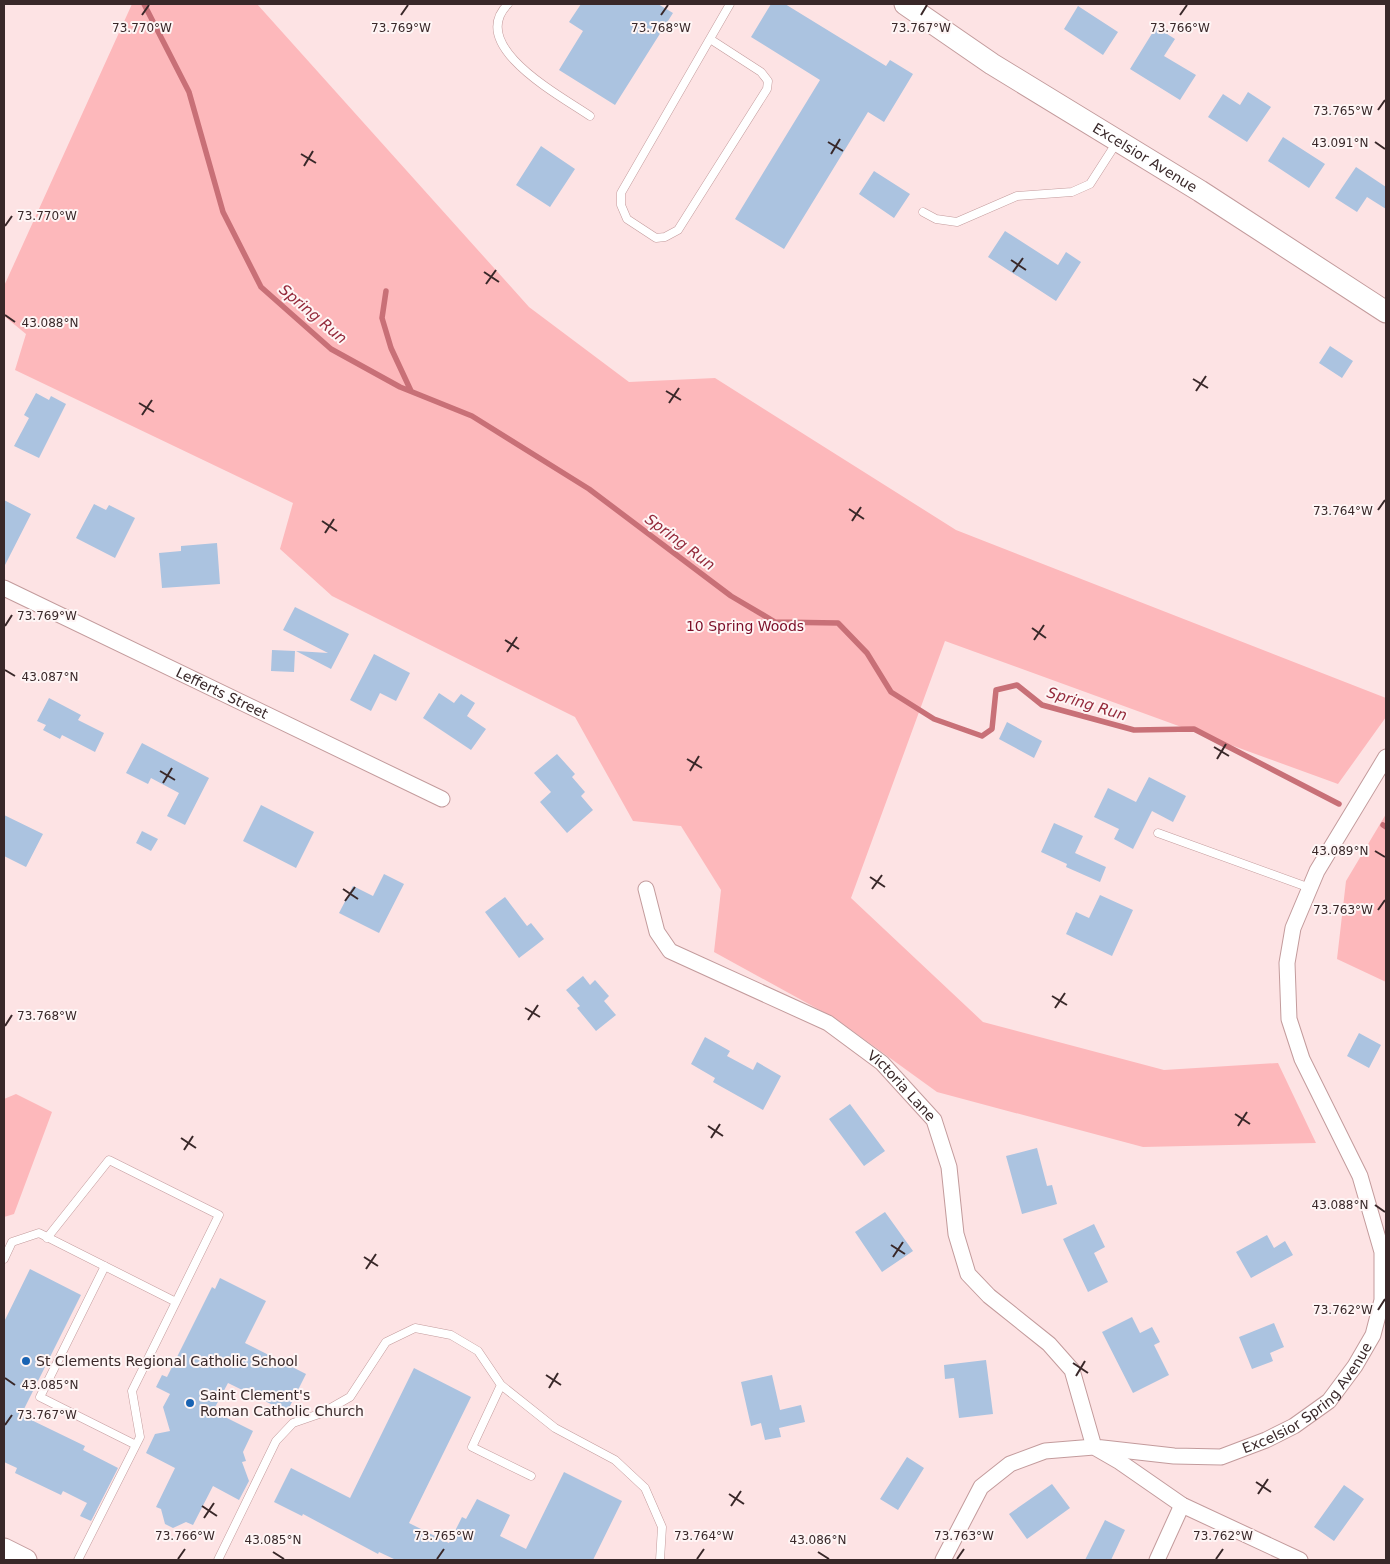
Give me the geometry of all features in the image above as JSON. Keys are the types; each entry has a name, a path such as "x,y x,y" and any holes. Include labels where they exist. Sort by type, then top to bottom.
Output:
{"street":[{"name":"Excelsior Avenue","path":"905,4 992,64 1200,191 1386,312"},
{"name":"Lefferts Street","path":"4,588 442,799"},
{"name":"Excelsior Spring Avenue","path":"943,1560 981,1487 1010,1464 1045,1451 1094,1447 1174,1456 1221,1457 1266,1440 1294,1426 1329,1401 1355,1366 1373,1335 1382,1300 1382,1252 1360,1176 1302,1059 1289,1019 1287,963 1293,928 1317,871 1386,757"},
{"name":"Victoria Lane","path":"646,890 657,932 670,951 828,1023 882,1063 934,1120 949,1167 956,1234 968,1274 989,1296 1049,1344 1072,1370 1094,1447"},
{"path":"1094,1447 1120,1462 1182,1506 1300,1560"},
{"path":"1157,1560 1182,1506"},
{"path":"4,1549 26,1560"}],"lane":[{"path":"508,4 501,10 497,21 498,38 506,53 539,82 590,116"},
{"path":"710,39 761,72 768,82 767,89 678,230 665,238 656,238 627,219 621,205 621,193 730,4"},
{"path":"923,212 936,219 956,222 1017,196 1072,192 1090,184 1118,140"},
{"path":"1158,833 1310,888"},
{"path":"47,1238 109,1160 219,1215 132,1391 140,1437 78,1560"},
{"path":"4,1260 12,1242 38,1233 176,1302"},
{"path":"105,1266 40,1397 136,1445"},
{"path":"218,1560 276,1441 293,1422 322,1413 350,1397 386,1342 415,1328 451,1335 478,1351 501,1385 555,1428 615,1460 645,1488 662,1528 660,1560"},
{"path":"501,1385 472,1447 531,1476"}],"green space":[{"name":"10 Spring Woods","path":"132,4 257,4 529,307 629,382 715,378 956,530 1386,698 1386,717 1338,784 945,641 851,898 983,1022 1164,1070 1278,1063 1316,1143 1143,1147 937,1092 836,1019 714,952 721,890 681,826 633,821 575,717 332,596 280,549 293,503 15,370 26,334 4,316 4,286"},
{"path":"1386,814 1386,982 1337,959 1346,881"},
{"path":"16,1094 52,1112 14,1214 4,1217 4,1099"}],"building":[{"path":"581,4 658,4 673,13 615,105 559,70 583,31 569,22"},
{"path":"771,4 785,4 886,66 890,60 913,74 884,122 868,112 784,249 735,219 820,80 751,37"},
{"path":"1078,6 1118,32 1103,55 1064,29"},
{"path":"1156,27 1175,39 1164,56 1196,75 1180,100 1130,69"},
{"path":"1248,92 1271,107 1247,142 1208,117 1223,94 1240,105"},
{"path":"1283,137 1325,164 1309,188 1268,161"},
{"path":"541,146 575,169 550,207 516,185"},
{"path":"1356,167 1386,187 1386,209 1367,197 1357,212 1335,198"},
{"path":"874,171 910,194 894,218 859,194"},
{"path":"1005,231 1058,265 1066,252 1081,262 1056,301 988,257"},
{"path":"1330,346 1353,361 1342,378 1319,363"},
{"path":"36,393 49,400 51,396 66,404 39,458 14,446 29,418 24,415"},
{"path":"4,500 31,514 4,567"},
{"path":"94,504 106,510 109,505 135,518 115,558 76,538"},
{"path":"217,543 220,584 162,588 159,553 181,551 181,546"},
{"path":"295,607 349,634 331,669 296,651 328,653 283,630"},
{"path":"272,650 295,651 294,672 271,671"},
{"path":"374,654 410,673 396,701 380,693 371,711 350,700"},
{"path":"439,693 454,703 461,694 475,703 467,716 486,729 471,750 423,718"},
{"path":"49,698 81,715 78,720 104,733 95,752 62,735 60,739 43,730 46,725 37,721"},
{"path":"1007,722 1042,741 1034,758 999,739"},
{"path":"142,743 209,778 185,825 167,816 179,793 151,778 148,784 126,773"},
{"path":"557,754 575,774 572,777 585,792 581,796 593,810 567,833 540,802 551,792 534,773"},
{"path":"1149,777 1186,796 1173,822 1152,811 1133,849 1114,839 1119,829 1094,817 1108,788 1136,802"},
{"path":"261,805 314,832 296,868 243,841"},
{"path":"4,815 43,834 26,867 4,856"},
{"path":"1054,823 1083,836 1075,853 1106,867 1100,882 1066,867 1067,864 1041,852"},
{"path":"142,831 158,839 151,851 136,843"},
{"path":"384,874 404,884 379,933 339,913 353,886 373,896"},
{"path":"1100,895 1133,910 1112,956 1066,934 1076,912 1089,918"},
{"path":"505,897 527,926 531,923 544,939 519,958 485,912"},
{"path":"583,976 590,985 595,980 609,996 604,1001 616,1015 596,1031 577,1008 580,1006 566,990"},
{"path":"1359,1033 1381,1045 1369,1068 1347,1056"},
{"path":"705,1037 730,1051 727,1056 753,1070 757,1062 781,1076 763,1110 713,1082 715,1078 691,1064"},
{"path":"850,1104 885,1151 864,1166 829,1119"},
{"path":"1037,1148 1047,1186 1052,1185 1057,1204 1022,1214 1006,1156"},
{"path":"885,1212 913,1251 882,1272 855,1232"},
{"path":"1094,1224 1105,1247 1094,1253 1108,1282 1088,1292 1063,1239"},
{"path":"1267,1235 1274,1248 1285,1241 1293,1255 1251,1278 1236,1252"},
{"name":"St Clements Regional Catholic School","path":"30,1269 81,1295 21,1415 85,1446 83,1450 118,1468 91,1521 80,1516 87,1503 63,1491 61,1495 15,1473 17,1468 4,1462 4,1322"},
{"name":"Saint Clement's Roman Catholic Church","path":"220,1278 266,1301 245,1343 306,1374 287,1412 228,1383 213,1411 253,1431 243,1452 246,1461 242,1462 249,1481 239,1500 213,1486 193,1525 186,1522 173,1528 165,1524 161,1509 156,1507 175,1468 146,1453 155,1434 170,1431 163,1407 170,1394 156,1387 162,1375 167,1377 212,1287 215,1289"},
{"path":"1132,1317 1140,1333 1152,1327 1160,1342 1154,1345 1169,1375 1133,1393 1102,1332"},
{"path":"1274,1323 1284,1347 1270,1353 1273,1361 1252,1369 1239,1337"},
{"path":"986,1360 993,1414 959,1418 954,1378 945,1379 944,1365"},
{"path":"414,1368 471,1397 409,1523 449,1543 462,1517 466,1519 477,1499 510,1515 500,1536 526,1549 564,1472 622,1501 593,1560 396,1560 379,1552 378,1554 303,1514 302,1516 274,1502 291,1468 350,1498"},
{"path":"772,1375 780,1410 801,1405 805,1422 779,1428 781,1437 765,1440 761,1423 751,1426 741,1382"},
{"path":"907,1457 924,1468 898,1510 880,1499"},
{"path":"1052,1484 1070,1508 1027,1539 1009,1514"},
{"path":"1344,1485 1364,1499 1334,1541 1314,1527"},
{"path":"1105,1520 1125,1530 1111,1560 1085,1560"}],"waterway":[{"name":"Spring Run","path":"144,4 189,92 223,212 261,287 331,349 400,387 472,416 589,489 731,596 775,622 838,623 867,653 891,692 934,719 982,736 992,729 996,690 1017,685 1042,705 1134,730 1194,729 1339,804"},
{"path":"386,291 382,318 391,348 411,391"}],"place":[{"name":"St Clements Regional Catholic School","path":"26,1361"},
{"name":"Saint Clement's Roman Catholic Church","path":"190,1403"}]}
